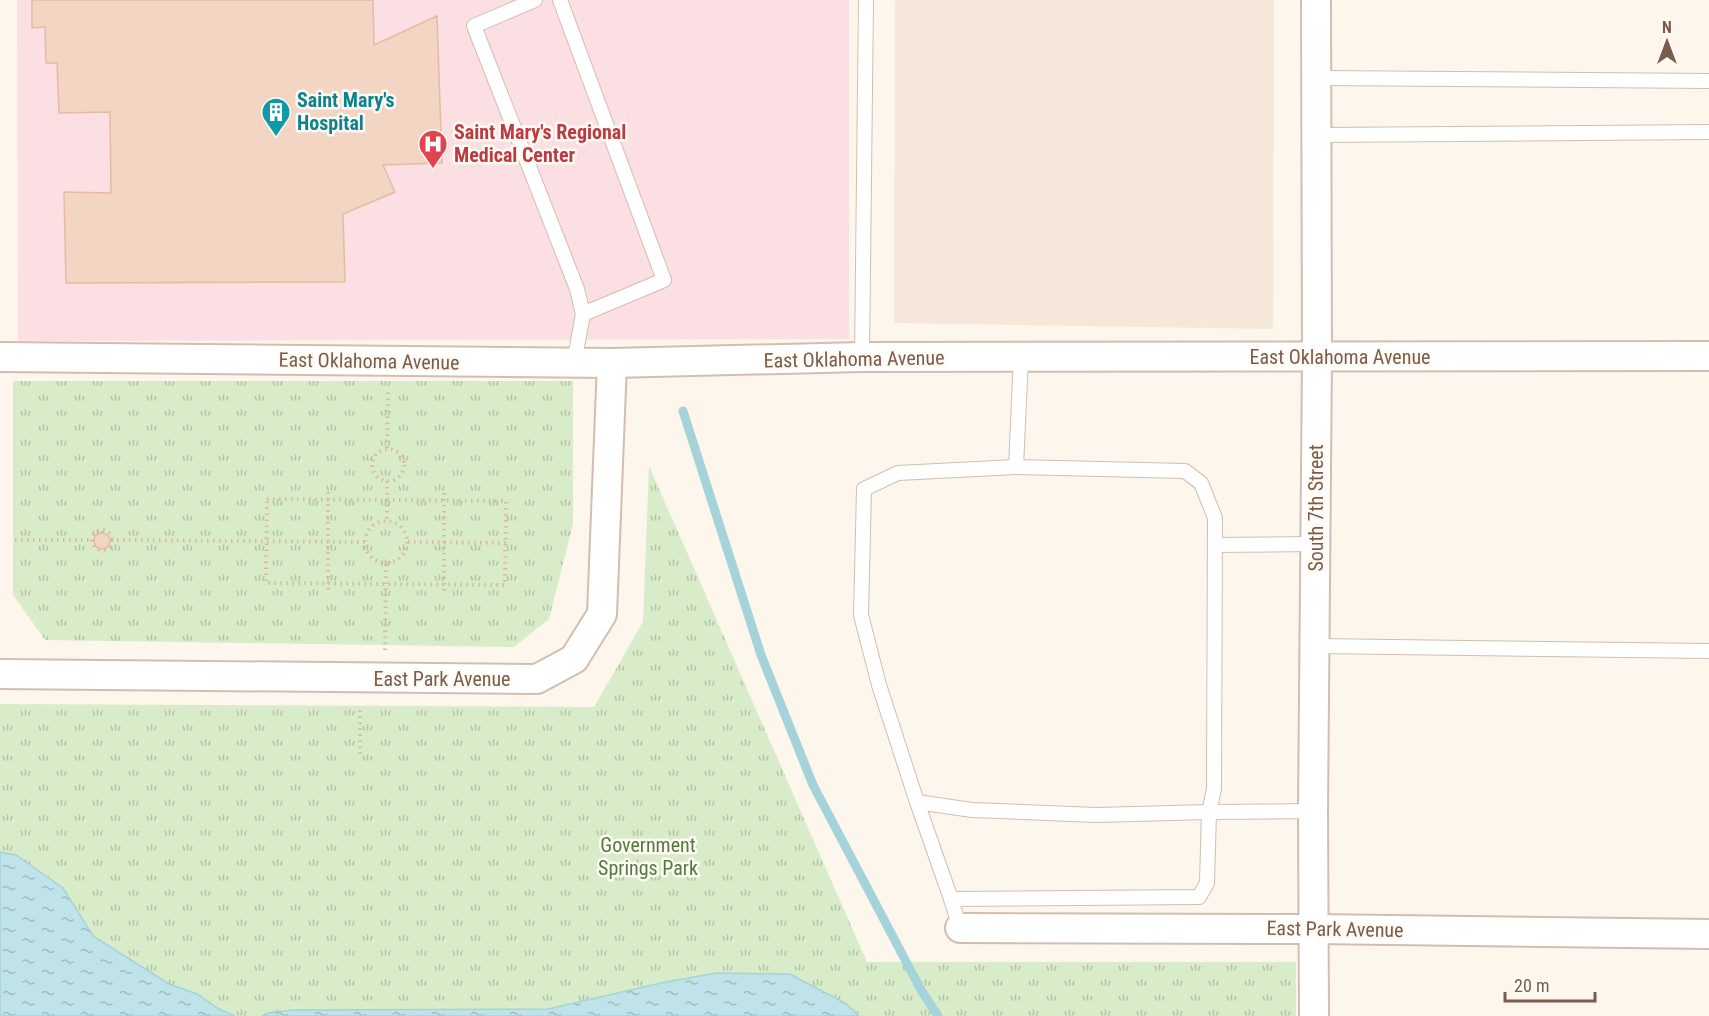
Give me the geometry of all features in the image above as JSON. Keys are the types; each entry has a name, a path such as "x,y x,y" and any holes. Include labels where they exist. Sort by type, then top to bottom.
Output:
{"street":[{"name":"South 7th Street","path":"1314,1016 1316,0"},
{"name":"East Oklahoma Avenue","path":"0,357 612,363 862,357 1709,356"},
{"name":"East Park Avenue","path":"0,674 537,679 574,659 603,614 612,363"},
{"name":"East Park Avenue","path":"960,928 1314,929 1709,934"}],"lane":[{"path":"535,0 474,26 577,289 583,314 574,363"},
{"path":"560,0 664,280 583,314"},
{"path":"862,357 866,0"},
{"path":"1316,78 1709,81"},
{"path":"1317,135 1709,132"},
{"path":"1016,467 1021,357"},
{"path":"951,899 1199,897 1207,883 1209,812 1214,789 1215,518 1202,483 1185,471 1016,467 897,473 864,489 861,615 879,685 916,802 960,928"},
{"path":"1215,545 1316,544"},
{"path":"1315,646 1709,651"},
{"path":"916,802 972,810 1073,814 1313,811"}],"path":[{"path":"387,448 388,361"},
{"path":"387,448 393,449 402,456 404,467 399,477 387,481 375,475 371,465 374,455 387,448"},
{"path":"387,481 387,520"},
{"path":"328,492 328,593"},
{"path":"444,493 444,594"},
{"path":"267,499 328,499 506,501 506,585 266,583 267,499"},
{"path":"387,520 400,524 408,537 406,551 402,557 386,563 381,563 370,555 365,542 373,525 387,520"},
{"path":"99,530 105,530 111,534 112,544 107,550 99,551 92,545 93,540 93,535 99,530"},
{"path":"15,540 93,540"},
{"path":"111,540 365,542"},
{"path":"408,542 506,543"},
{"path":"360,754 386,584 386,563"}],"shaded area":[{"name":"Saint Mary's Regional Medical Center","path":"17,0 849,0 849,339 18,341"},
{"path":"895,0 1274,0 1273,329 894,323"}],"green space":[{"path":"13,381 573,381 573,524 549,619 514,647 45,640 13,595"},
{"name":"Government Springs Park","path":"649,466 867,962 1296,962 1296,1016 0,1016 0,704 594,707 643,622"}],"water":[{"path":"0,852 16,855 63,888 93,936 169,984 197,994 219,1009 235,1016 0,1016"},
{"path":"716,973 790,974 847,1004 859,1016 262,1016 268,1013 293,1010 548,1009"}],"building":[{"name":"Saint Mary's Hospital","path":"32,0 373,0 374,45 437,16 442,163 383,165 395,192 343,214 345,282 66,283 64,192 111,193 110,112 59,113 57,63 46,63 45,27 32,28"},
{"path":"102,533 108,535 110,541 108,547 102,549 96,547 94,541 96,535"}],"waterway":[{"path":"683,411 761,655 813,785 921,990 938,1016"}],"place":[{"name":"Saint Mary's Hospital","path":"276,138"},
{"name":"Saint Mary's Regional Medical Center","path":"433,170"}]}
